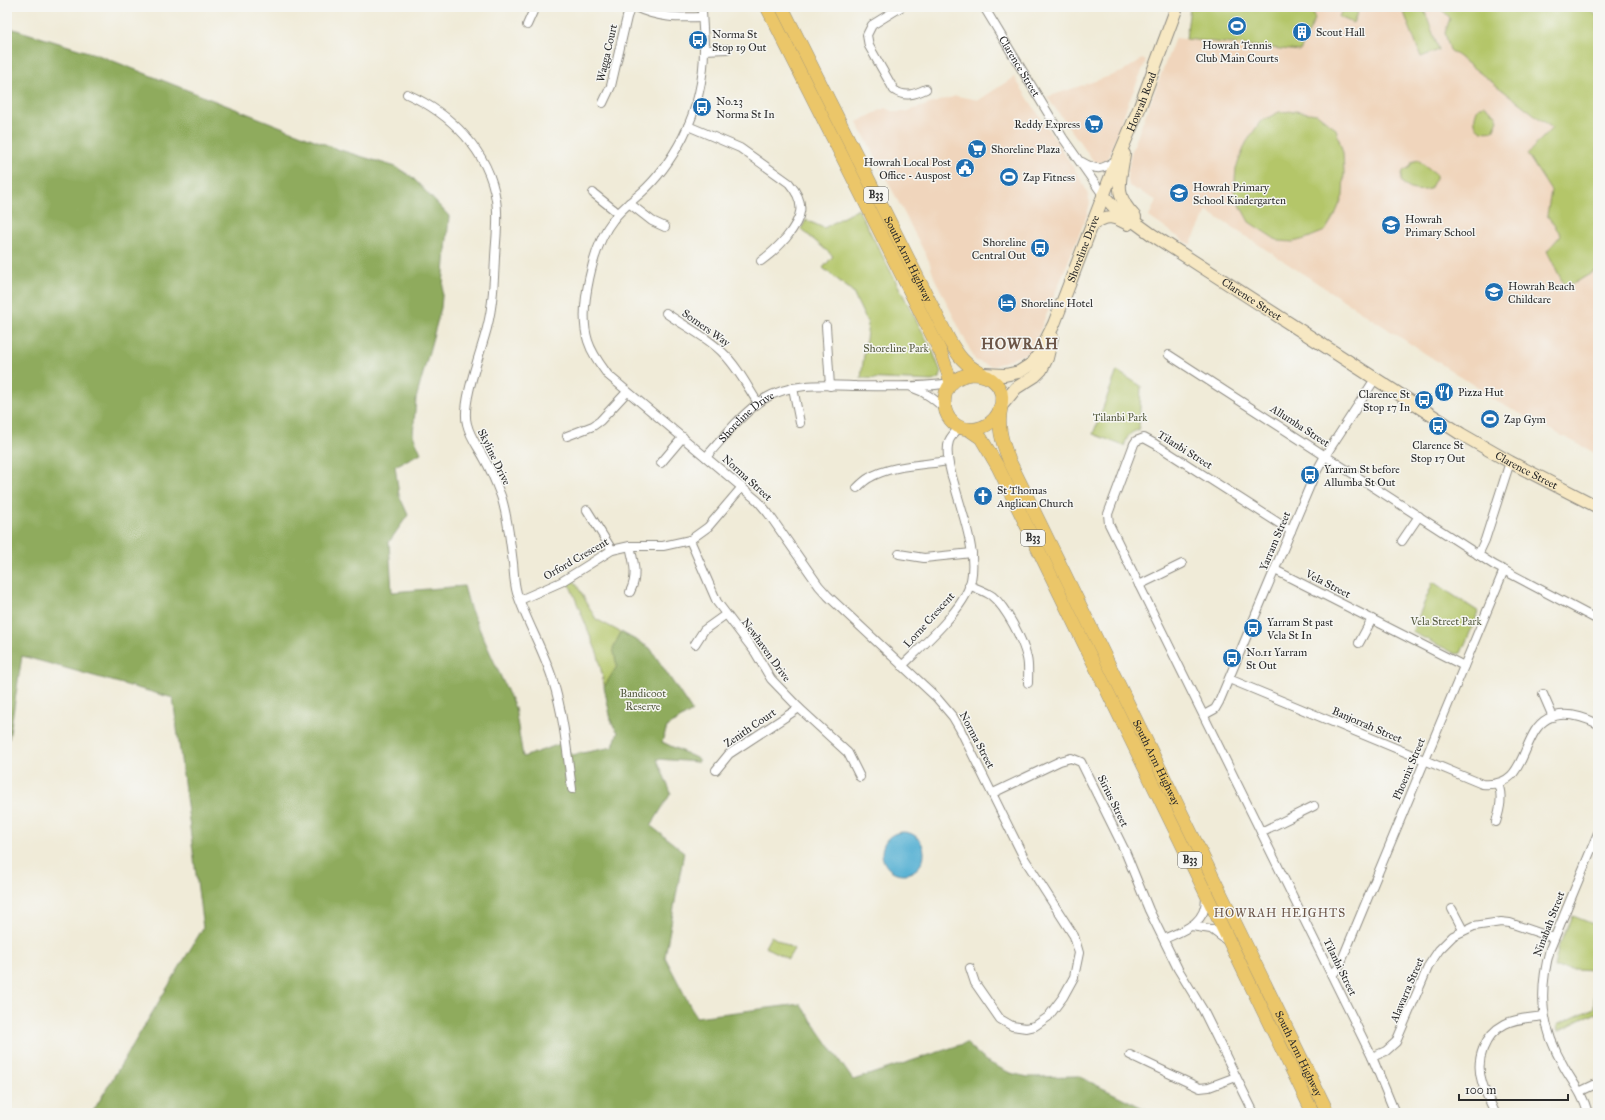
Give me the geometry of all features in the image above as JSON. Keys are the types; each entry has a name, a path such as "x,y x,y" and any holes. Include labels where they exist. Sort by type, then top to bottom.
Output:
{"main road":[{"name":"South Arm Highway","path":"767,7 941,353 951,383"},
{"name":"South Arm Highway","path":"782,7 948,338 957,354 965,364 982,374"},
{"name":"Howrah Road","path":"1103,195 1177,7"},
{"path":"1126,139 1120,186 1121,198 1126,207 1151,234"},
{"name":"Shoreline Drive","path":"982,374 1010,375 1025,369 1038,356 1054,324 1103,195"},
{"name":"Clarence Street","path":"1103,195 1114,208 1151,234 1461,434 1510,462 1598,507"},
{"path":"1093,224 1104,217 1111,217 1151,234"},
{"name":"Shoreline Drive","path":"1002,406 1016,388 1035,376 1044,366 1049,352 1054,324"},
{"path":"945,409 945,394 951,383 962,376 982,374"},
{"name":"B33","path":"982,374 997,383 1000,391 1002,406"},
{"name":"South Arm Highway","path":"1002,406 999,422 1000,434 1009,460 1328,1113"},
{"path":"964,428 978,428 987,424 995,418 1002,406"},
{"name":"B33","path":"945,409 950,419 964,428"},
{"name":"South Arm Highway","path":"964,428 981,438 998,467 1313,1113"}],"street":[{"path":"527,25 535,7"},
{"name":"Wagga Court","path":"603,103 611,86 627,17 631,7"},
{"path":"635,7 666,17 702,17"},
{"name":"Norma Street","path":"702,7 704,50 700,83 688,126 665,167 651,183 618,213 606,231 598,251 586,296 584,315 588,341 596,359 608,375 758,501 828,596 936,697 953,717 1027,864 1074,936 1078,953 1078,961 1070,986 1048,1017 1035,1026 1026,1028 1012,1026 1000,1019 975,983 970,968"},
{"path":"901,7 872,26 867,35 867,40 887,80 894,90 898,93 909,95 926,89"},
{"name":"Clarence Street","path":"988,8 1063,138 1103,195"},
{"path":"704,50 727,49"},
{"name":"Skyline Drive","path":"408,94 436,109 449,119 467,138 485,166 496,198 497,218 494,280 490,316 469,392 465,417 471,437 490,469 501,496 509,533 515,584 520,600 554,683 564,730 572,789"},
{"path":"688,126 740,148 789,183 796,194 800,206 799,221 774,251 761,261"},
{"path":"1079,161 1099,169 1105,168 1117,160"},
{"path":"593,193 618,213"},
{"path":"629,203 652,221 665,227"},
{"name":"Somers Way","path":"666,313 721,351 734,365 758,403"},
{"path":"826,326 830,386"},
{"name":"Allumba Street","path":"1169,355 1478,555 1598,620"},
{"name":"Yarram Street","path":"1204,715 1217,707 1314,476 1325,456 1375,379"},
{"name":"Shoreline Drive","path":"706,457 736,422 758,403 778,392 806,386 930,386 951,383"},
{"name":"Shoreline Drive","path":"906,386 920,391 932,398 945,409"},
{"path":"793,388 800,423"},
{"path":"567,436 593,426 600,421 627,392"},
{"name":"Lorne Crescent","path":"902,666 957,608 969,585 972,568 972,553 948,461 949,442 951,437 964,428"},
{"path":"661,463 683,437"},
{"name":"Tilanbi Street","path":"1291,531 1144,438 1140,439 1134,444 1108,514 1109,524 1372,1057 1395,1113"},
{"path":"857,488 868,478 878,473 892,469 948,461"},
{"path":"1478,555 1485,540 1510,462"},
{"name":"Orford Crescent","path":"520,600 561,582 612,550 630,546 663,546 690,540 708,527 742,487"},
{"path":"587,510 612,550"},
{"path":"1402,541 1419,516"},
{"name":"Newhaven Drive","path":"690,540 710,589 725,614 755,652 771,679 799,708 848,753 860,777"},
{"path":"630,546 635,571 634,584 630,592"},
{"path":"899,554 924,558 972,553"},
{"path":"1139,585 1182,564"},
{"name":"Vela Street","path":"1275,570 1464,666"},
{"name":"Phoenix Street","path":"1332,975 1339,967 1504,570"},
{"path":"969,585 993,597 1008,616 1027,657 1028,683"},
{"path":"695,644 704,630 725,614"},
{"path":"1359,643 1372,619"},
{"name":"Banjorrah Street","path":"1229,679 1482,784 1498,784"},
{"path":"1544,694 1553,717"},
{"name":"Zenith Court","path":"716,770 729,754 799,708"},
{"path":"1496,822 1500,800 1500,790 1498,784 1516,771 1536,730 1540,725 1553,717 1568,714 1576,715 1598,724"},
{"name":"Sirius Street","path":"992,793 1060,761 1071,758 1081,762 1125,851 1149,910 1178,969 1203,1010 1254,1113"},
{"path":"1261,832 1314,806"},
{"name":"Ninabah Street","path":"1588,1113 1580,1091 1565,1069 1554,1048 1544,1016 1543,980 1548,954 1598,833"},
{"path":"1164,939 1191,926 1204,913 1206,907 1206,893"},
{"path":"1452,909 1463,930"},
{"name":"Alawarra Street","path":"1372,1057 1386,1051 1396,1042 1433,958 1444,944 1463,930 1483,924 1501,922 1510,923 1554,938"},
{"path":"1191,926 1211,929 1231,944"},
{"path":"1495,1113 1480,1074 1480,1056 1483,1047 1492,1034 1505,1024 1521,1019 1544,1016"},
{"path":"1130,1055 1200,1088 1209,1087 1236,1077"},
{"path":"1580,1091 1598,1083"}],"shaded area":[{"name":"Howrah Primary School","path":"1311,7 1519,7 1598,80 1527,154 1551,191 1547,215 1561,235 1575,283 1598,269 1597,454 1488,397 1478,388 1207,211 1190,245 1149,217 1156,200 1129,186 1127,176 1131,153 1175,38 1300,51"},
{"path":"1142,59 1146,61 1127,106 1109,156 1103,162 1095,163 1047,97 1122,72"},
{"path":"1014,77 1082,181 1090,203 1087,215 1034,345 1029,352 994,366 975,360 934,277 929,261 857,122 885,108 895,112 904,112 956,96 979,100"}],"green space":[{"name":"Howrah Tennis Club Main Courts","path":"1190,7 1311,7 1315,19 1300,51 1186,39"},
{"path":"1343,7 1360,7 1353,23 1339,17"},
{"path":"1402,7 1411,7 1425,12 1439,50 1421,57"},
{"path":"1439,7 1584,7 1598,16 1598,269 1575,283 1564,285 1547,251 1561,235 1547,215 1551,191 1527,154 1552,128 1450,50 1445,33 1450,18"},
{"path":"7,27 98,55 340,150 396,167 412,177 449,216 441,308 416,399 413,435 421,453 395,466 399,495 408,515 389,542 392,592 464,586 470,608 515,708 523,757 560,744 572,755 613,747 618,732 612,724 604,687 617,666 613,648 621,632 650,648 692,711 667,727 662,742 700,760 698,762 657,759 671,793 651,826 684,852 665,957 696,1017 800,1004 853,1080 966,1043 986,1061 1010,1073 1028,1077 1078,1076 1153,1113 92,1113 203,928 173,698 22,656 9,739 7,738"},
{"path":"1484,105 1496,115 1498,120 1493,131 1482,131 1476,126 1476,113 1478,108"},
{"path":"1295,111 1317,114 1336,129 1343,153 1343,196 1335,215 1325,231 1293,242 1278,241 1249,222 1234,194 1236,168 1246,143 1260,122 1279,112"},
{"path":"1418,160 1436,174 1436,178 1430,189 1410,189 1401,181 1403,171 1410,167 1412,162"},
{"name":"Shoreline Park","path":"858,209 933,352 941,372 940,378 932,381 861,378 868,324 852,291 823,268 833,256 801,229 806,220 824,228"},
{"name":"Tilanbi Park","path":"1117,371 1141,386 1139,430 1129,435 1124,446 1093,434"},
{"name":"Bandicoot Reserve","path":"574,580 596,619 650,648 692,711 667,727 662,742 700,760 698,762 657,758 603,778 618,732 612,724 598,655 569,583"},
{"name":"Vela Street Park","path":"1433,582 1479,612 1461,653 1456,654 1412,632"},
{"path":"1573,916 1598,926 1598,1016 1596,1012 1558,1031 1557,1025 1594,1008 1595,970 1554,968 1559,945"},
{"path":"771,936 794,949 788,959 765,947"}],"water":[{"path":"903,832 918,838 924,853 918,868 903,874 888,868 882,853 888,838"}],"place":[{"name":"Howrah Tennis Club Main Courts","path":"1237,26"},
{"name":"Scout Hall","path":"1302,32"},
{"name":"Norma St Stop 19 Out","path":"698,40"},
{"name":"No.23 Norma St In","path":"702,107"},
{"name":"Reddy Express","path":"1094,124"},
{"name":"Shoreline Plaza","path":"977,149"},
{"name":"Howrah Local Post Office - Auspost","path":"965,168"},
{"name":"Zap Fitness","path":"1009,177"},
{"name":"Howrah Primary School Kindergarten","path":"1179,193"},
{"name":"Howrah Primary School","path":"1391,225"},
{"name":"Shoreline Central Out","path":"1040,248"},
{"name":"Howrah Beach Childcare","path":"1494,292"},
{"name":"Shoreline Hotel","path":"1007,303"},
{"name":"Pizza Hut","path":"1444,392"},
{"name":"Clarence St Stop 17 In","path":"1424,400"},
{"name":"Zap Gym","path":"1490,419"},
{"name":"Clarence St Stop 17 Out","path":"1438,426"},
{"name":"Yarram St before Allumba St Out","path":"1310,475"},
{"name":"St Thomas Anglican Church","path":"983,496"},
{"name":"Yarram St past Vela St In","path":"1253,628"},
{"name":"No.11 Yarram St Out","path":"1232,658"}],"district":[{"name":"HOWRAH","path":"1020,344"},
{"name":"HOWRAH HEIGHTS","path":"1280,913"}]}
